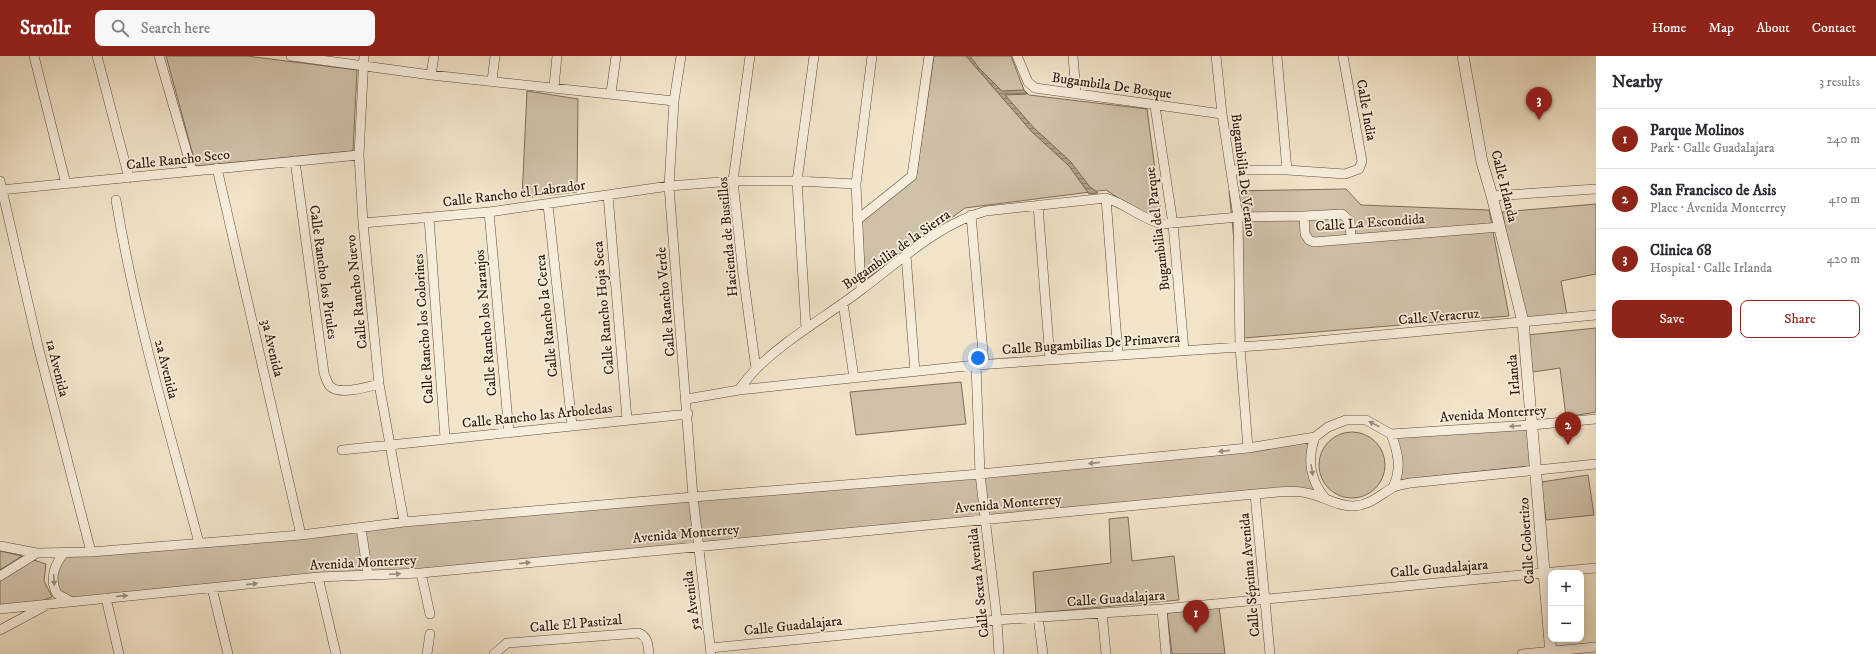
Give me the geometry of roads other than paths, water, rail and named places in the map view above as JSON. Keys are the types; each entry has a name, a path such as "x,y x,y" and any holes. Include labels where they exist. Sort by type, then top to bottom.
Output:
{"street":[{"path":"34,56 66,184"},
{"path":"97,56 129,178"},
{"path":"159,56 192,170"},
{"path":"297,56 364,60 431,75 611,93 674,101"},
{"path":"431,75 434,56"},
{"path":"492,81 495,56"},
{"path":"554,87 558,56"},
{"path":"611,93 616,56"},
{"name":"Calle Rancho Verde","path":"681,56 674,101 669,186 698,546"},
{"name":"Hacienda de Bustillos","path":"750,56 733,181 743,274 756,369"},
{"path":"806,328 797,181 814,56"},
{"path":"861,290 856,184 872,56"},
{"path":"858,220 912,176 929,56"},
{"name":"Bugambila De Bosque","path":"1017,56 1025,77 1033,87 1155,106 1222,114"},
{"path":"1073,56 1076,93"},
{"name":"Bugambilia De Verano","path":"1216,56 1222,114 1238,217 1240,347"},
{"path":"1231,170 1287,170 1277,56"},
{"name":"Calle India","path":"1287,170 1345,174 1353,173 1359,169 1362,161 1343,56"},
{"name":"Calle Irlanda","path":"1462,56 1482,162 1500,227 1523,322"},
{"name":"Calle Rancho Nuevo","path":"364,60 359,155 363,223 379,384 404,522"},
{"name":"Bugambilia del Parque","path":"1155,106 1173,224 1184,350"},
{"name":"Calle Rancho Seco","path":"1,187 66,184 192,170 359,155"},
{"name":"Calle Rancho los Pirules","path":"295,161 324,373 330,386 335,390 343,391 379,384"},
{"name":"3a Avenida","path":"217,168 301,535"},
{"name":"Calle Rancho el Labrador","path":"363,223 490,212 548,205 669,186 733,181 797,181 856,184"},
{"name":"1a Avenida","path":"1,187 38,346 91,552"},
{"path":"1492,196 1596,189"},
{"name":"Calle Rancho Hoja Seca","path":"608,195 627,419"},
{"path":"1106,198 1118,356"},
{"name":"Bugambilia de la Sierra","path":"738,390 756,369 806,328 861,290 906,255 943,230 970,215 986,211 1106,198 1156,222 1173,224 1238,217"},
{"name":"2a Avenida","path":"116,200 122,237 135,295 170,438 199,543"},
{"name":"Calle Rancho la Cerca","path":"548,205 572,425"},
{"path":"1038,205 1050,360"},
{"name":"Calle Rancho los Naranjos","path":"490,212 509,432"},
{"path":"1304,216 1342,214 1350,221 1351,238"},
{"name":"Calle Sexta Avenida","path":"970,215 980,365 980,474 997,620 999,654"},
{"name":"Calle La Escondida","path":"1238,217 1304,216 1305,234 1309,240 1314,242 1500,227"},
{"name":"Calle Rancho los Colorines","path":"428,218 445,438"},
{"path":"906,255 915,372"},
{"path":"843,303 854,378"},
{"name":"Calle Veracruz","path":"1284,344 1596,315"},
{"name":"Irlanda","path":"1523,322 1532,425"},
{"name":"Calle Bugambilias De Primavera","path":"687,399 738,390 980,365 1284,344"},
{"path":"1240,347 1248,448"},
{"name":"Calle Rancho las Arboledas","path":"342,450 627,419 688,414"},
{"name":"Avenida Monterrey","path":"1391,434 1532,425 1596,419"},
{"path":"0,546 37,553 63,554 91,552 301,535 404,522 980,474 1248,448 1315,437 1328,427 1346,420 1366,420 1391,434 1396,448 1399,469 1398,478 1393,487"},
{"name":"Calle Cobertizo","path":"1532,425 1543,572 1551,653"},
{"path":"1315,437 1310,454 1313,478 1319,491 1326,499"},
{"name":"Avenida Monterrey","path":"0,609 47,606 70,601 318,577 421,573 1256,494 1290,492 1307,493 1347,506 1356,506 1372,501 1393,487 1424,481 1596,464"},
{"name":"Calle Séptima Avenida","path":"1256,494 1270,654"},
{"path":"361,528 368,575"},
{"name":"5a Avenida","path":"698,546 710,651"},
{"path":"0,576 37,553"},
{"path":"63,554 57,563 53,580 57,594 70,601"},
{"name":"Calle Guadalajara","path":"710,651 997,620 1162,609 1596,568"},
{"path":"421,573 430,614"},
{"path":"318,577 336,654"},
{"path":"212,588 228,654"},
{"path":"106,598 119,654"},
{"name":"Avenida Monterrey","path":"0,630 47,606"},
{"path":"1162,609 1166,654"},
{"path":"1102,613 1106,654"},
{"path":"1038,617 1042,654"},
{"name":"Calle El Pastizal","path":"494,654 507,643 639,633 646,638 649,654"},
{"path":"427,654 430,634"},
{"path":"1522,654 1551,653 1596,647"}],"place":[{"name":"Clinica 68","path":"1539,120"},
{"name":"San Francisco de Asis","path":"1568,445"},
{"name":"Parque Molinos","path":"1196,633"}]}
